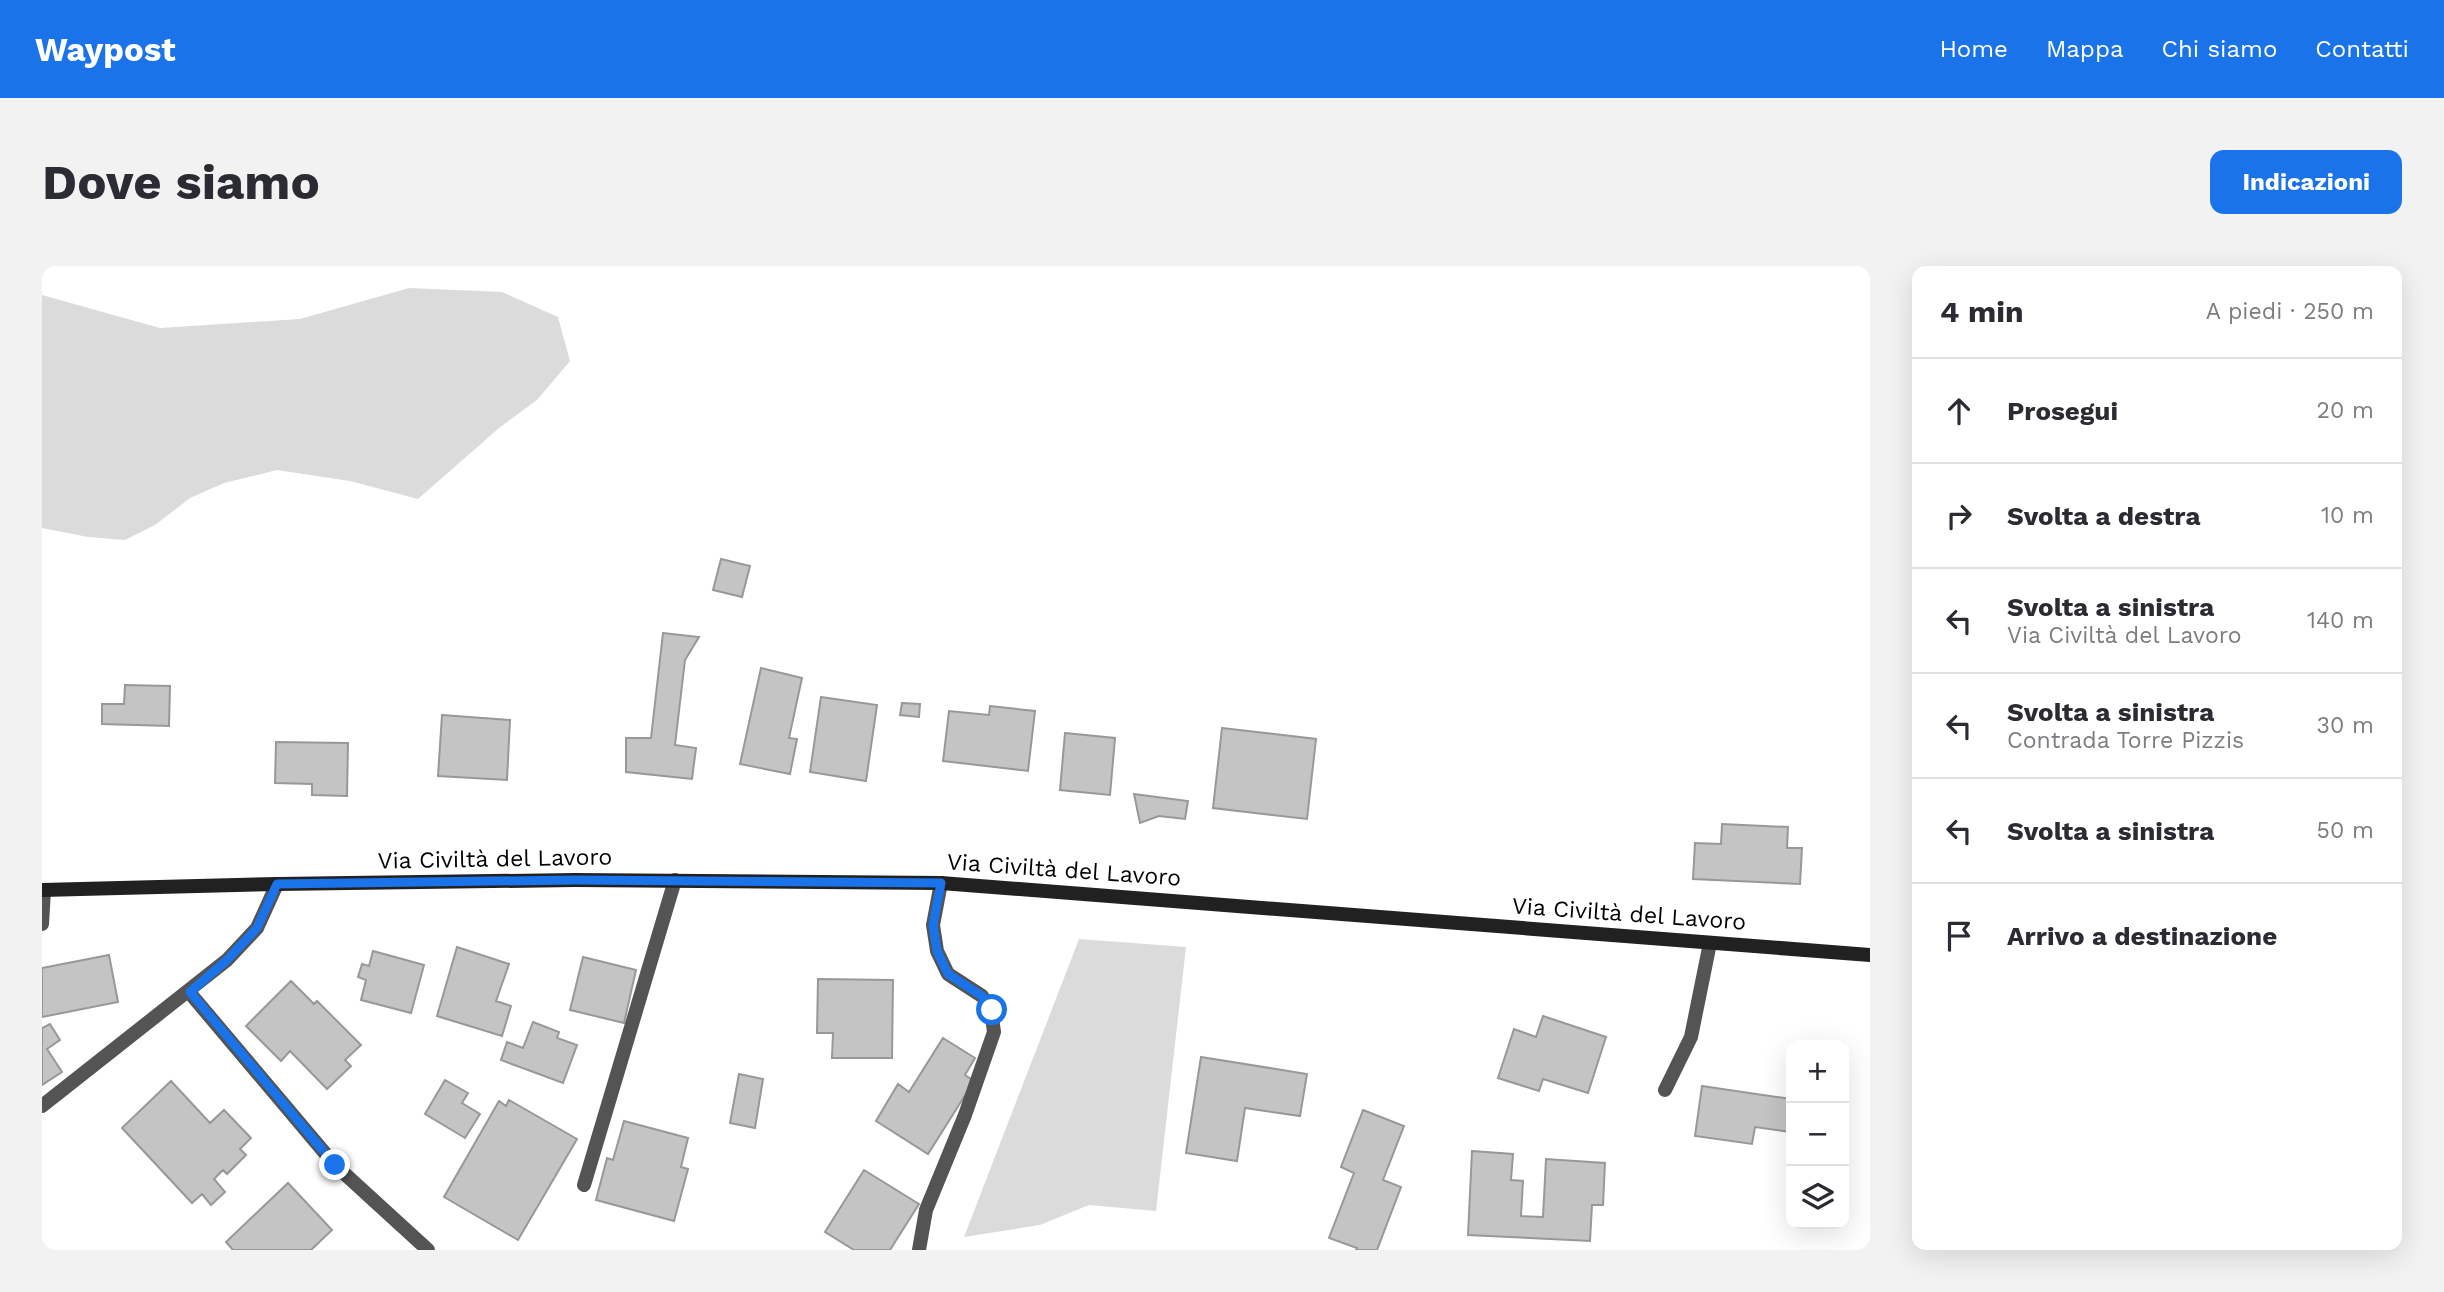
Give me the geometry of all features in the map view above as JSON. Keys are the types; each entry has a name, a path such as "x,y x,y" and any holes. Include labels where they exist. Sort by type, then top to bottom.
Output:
{"main road":[{"name":"Via Civiltà del Lavoro","path":"43,890 277,884 675,880 941,883 1870,955"}],"street":[{"path":"584,1185 675,880"},
{"path":"919,1250 926,1210 965,1115 994,1032 992,1010 982,996 948,974 937,951 933,925 941,883"},
{"path":"42,1106 190,992 227,960 257,928 277,884"},
{"path":"42,924 43,890"},
{"path":"1665,1090 1691,1037 1710,943"},
{"path":"190,992 335,1165 428,1250"}],"shaded area":[{"path":"409,288 502,292 558,317 570,361 537,400 499,428 418,499 350,481 277,470 224,483 190,498 155,525 125,540 88,537 42,528 42,295 160,328 300,319"},
{"path":"1079,939 1186,947 1156,1211 1089,1205 1040,1225 964,1237"}],"building":[{"path":"721,559 750,566 742,597 713,590"},
{"path":"663,633 699,637 685,660 675,745 696,748 692,779 626,772 626,738 651,738"},
{"path":"761,668 802,678 789,738 797,739 790,774 740,764"},
{"path":"125,685 170,686 169,726 102,724 102,704 124,704"},
{"path":"821,697 877,705 866,781 810,772"},
{"path":"902,703 920,704 919,717 900,715"},
{"path":"990,706 1035,711 1028,771 943,761 949,711 989,715"},
{"path":"442,715 510,720 507,780 438,776"},
{"path":"1222,728 1316,739 1307,819 1213,808"},
{"path":"1065,733 1115,738 1110,795 1060,790"},
{"path":"276,742 348,743 347,796 312,795 312,784 275,783"},
{"path":"1134,794 1188,801 1185,819 1159,816 1140,823"},
{"path":"1722,824 1788,827 1787,848 1802,848 1800,884 1693,879 1695,843 1721,844"},
{"path":"457,947 509,964 496,1001 511,1006 502,1036 437,1016"},
{"path":"373,951 424,965 411,1013 361,1000 366,980 358,977 362,964 369,966"},
{"path":"109,955 118,1002 42,1017 42,968"},
{"path":"583,957 636,970 624,1023 570,1010"},
{"path":"818,979 893,980 892,1058 832,1058 833,1033 817,1033"},
{"path":"291,981 314,1004 317,1001 361,1045 345,1060 351,1066 327,1089 290,1051 281,1061 246,1026"},
{"path":"1543,1016 1606,1037 1588,1093 1543,1079 1539,1091 1498,1078 1514,1029 1536,1037"},
{"path":"533,1022 559,1032 557,1038 577,1045 563,1083 501,1060 507,1042 523,1048"},
{"path":"50,1024 60,1040 47,1049 62,1072 42,1085 42,1028"},
{"path":"943,1038 975,1058 965,1075 974,1081 928,1154 876,1121 898,1084 909,1092"},
{"path":"1201,1057 1307,1074 1300,1116 1245,1108 1237,1161 1186,1153"},
{"path":"739,1074 763,1079 755,1128 730,1123"},
{"path":"445,1080 468,1093 462,1103 480,1114 465,1138 425,1114"},
{"path":"171,1081 210,1123 224,1110 251,1138 240,1149 246,1155 227,1174 223,1170 214,1179 225,1192 211,1205 202,1194 192,1203 122,1128"},
{"path":"1702,1086 1786,1098 1786,1131 1755,1127 1752,1144 1695,1136"},
{"path":"509,1100 577,1139 518,1240 444,1197 499,1101 506,1106"},
{"path":"1363,1110 1404,1126 1383,1180 1401,1187 1377,1250 1356,1250 1357,1248 1329,1238 1354,1173 1341,1167"},
{"path":"624,1121 688,1138 681,1167 688,1169 674,1221 596,1200 607,1158 613,1160"},
{"path":"1472,1151 1513,1154 1511,1180 1523,1181 1521,1216 1543,1217 1546,1159 1605,1163 1603,1205 1592,1205 1590,1241 1468,1235"},
{"path":"864,1170 919,1204 890,1250 854,1250 825,1232"},
{"path":"288,1183 332,1230 311,1250 233,1250 226,1242"}],"route":[{"path":"335,1165 190,992 227,960 257,928 277,884 575,880 941,883 933,925 937,951 948,974 982,996 992,1010"}]}
